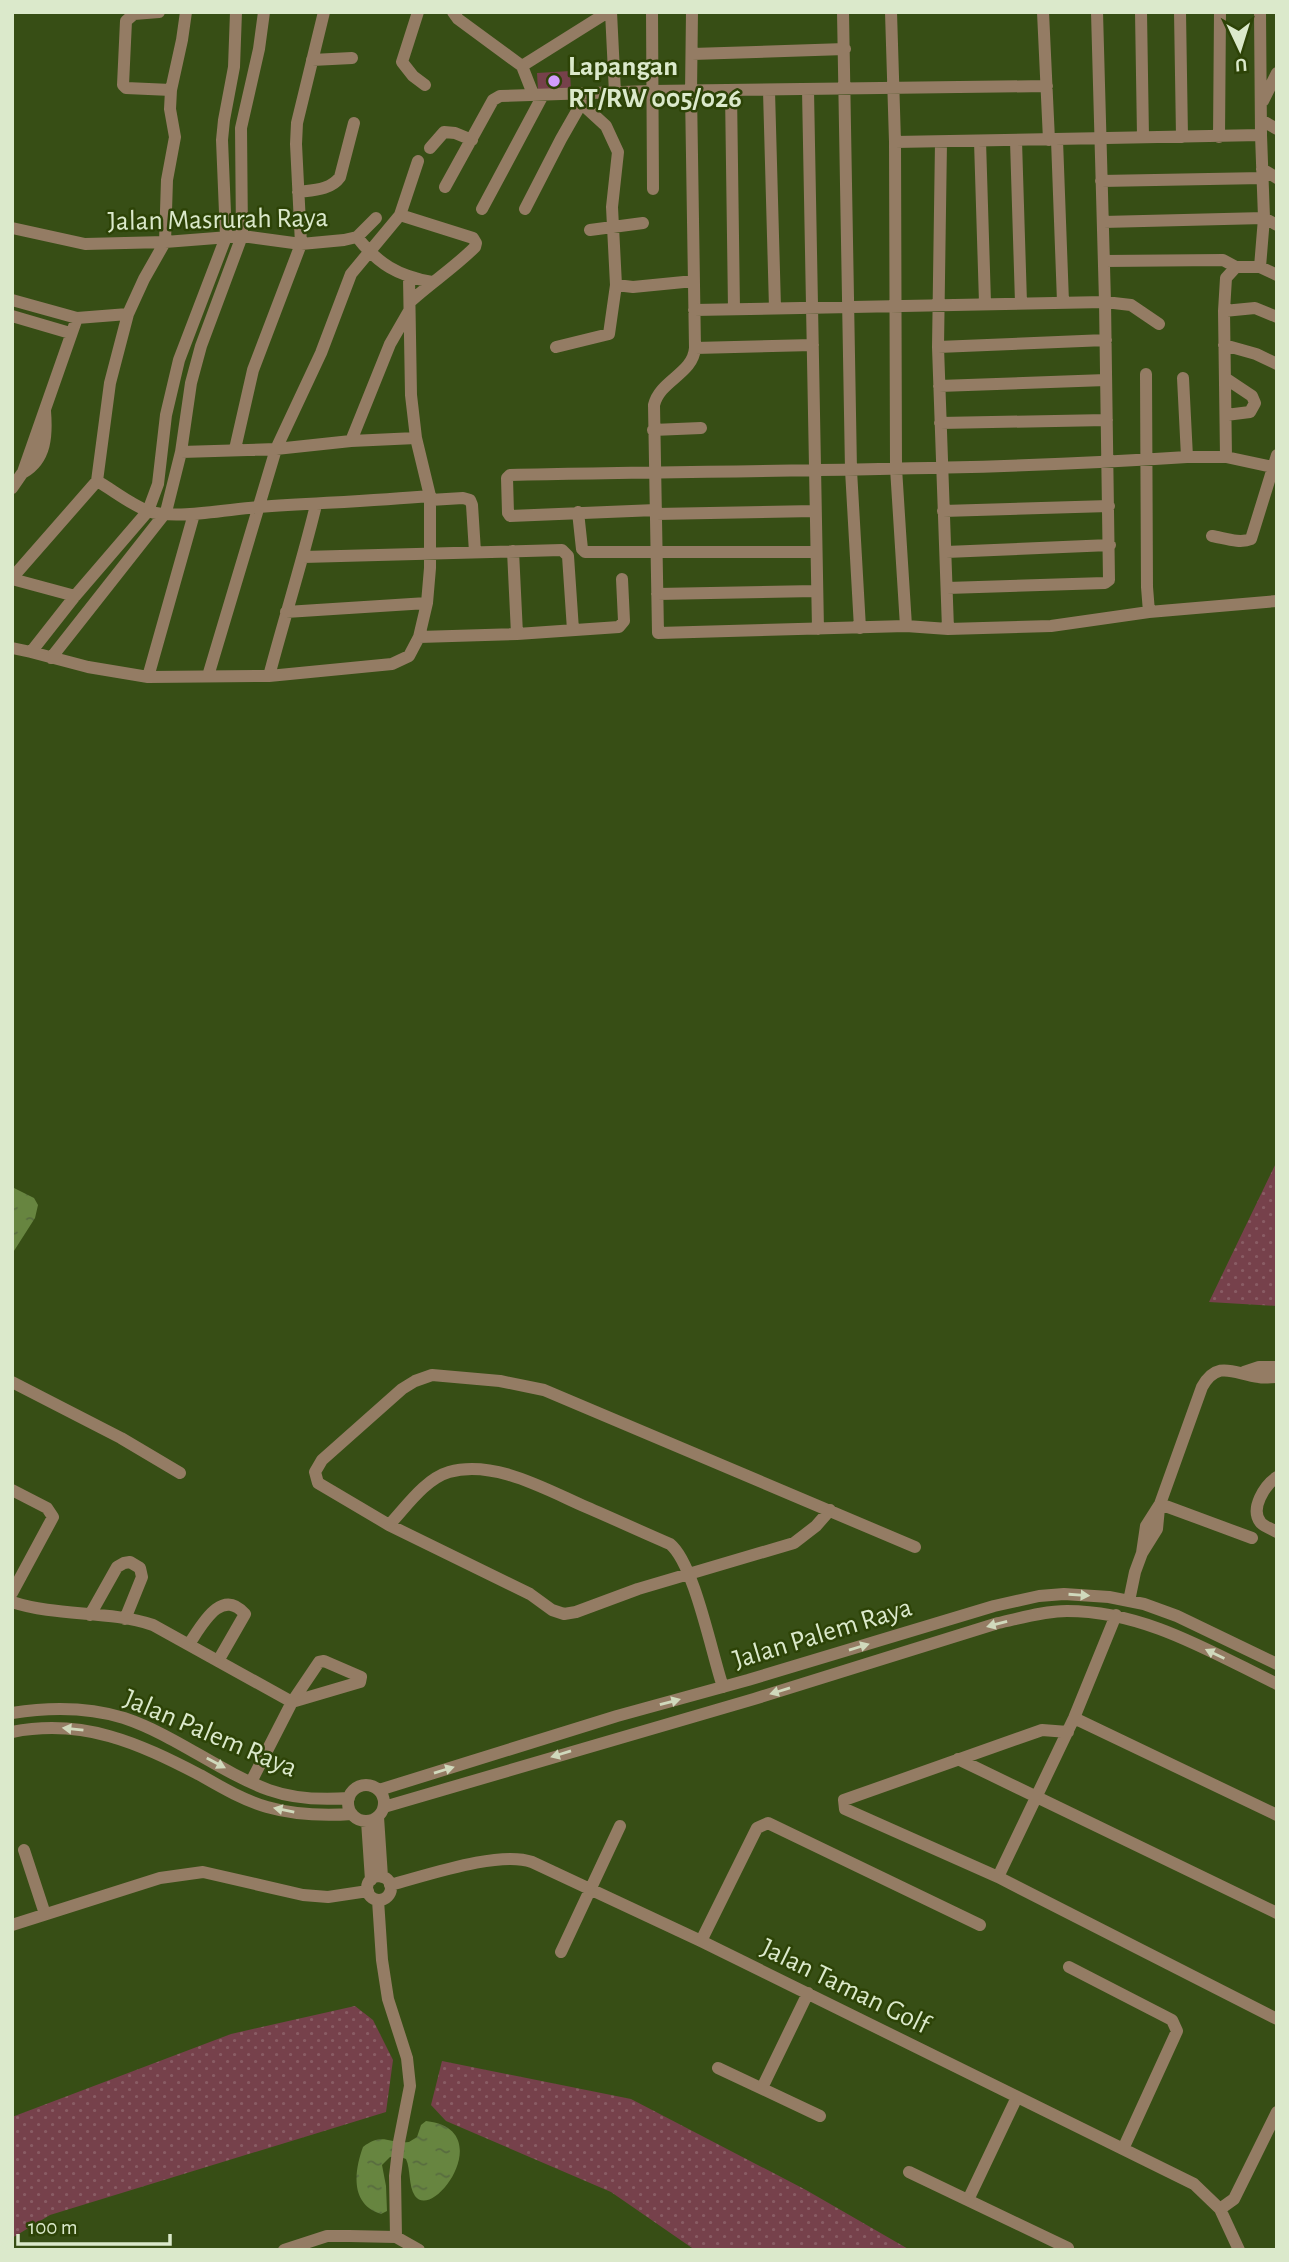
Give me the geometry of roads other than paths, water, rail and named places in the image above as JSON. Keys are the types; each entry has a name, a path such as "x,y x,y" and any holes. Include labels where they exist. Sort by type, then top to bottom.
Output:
{"street":[{"path":"159,12 134,14 126,21 124,85 126,88 171,90"},
{"path":"75,596 12,579 97,481 110,383 128,314 164,242 167,180 175,137 170,109 171,90 186,12"},
{"path":"31,652 148,511 158,484 166,415 179,360 226,237 222,140 223,120 234,67 236,12"},
{"path":"51,658 166,512 181,452 185,411 201,346 242,236 241,128 259,49 264,12"},
{"path":"235,449 253,370 301,244 296,144 298,123 324,12"},
{"path":"418,12 402,61 403,66 425,85"},
{"path":"523,66 610,12 615,93"},
{"path":"652,12 653,189"},
{"path":"692,12 695,348 692,362 657,394 654,405 659,634 906,626 948,629 1051,626 1149,612 1277,601"},
{"path":"843,12 851,470 860,628"},
{"path":"891,12 895,142 896,468 906,626"},
{"path":"1043,12 1063,302"},
{"path":"947,588 1107,583 1109,579 1097,12"},
{"path":"1141,12 1143,137"},
{"path":"1180,12 1182,137"},
{"path":"1220,12 1220,137"},
{"path":"1260,12 1264,218 1260,267"},
{"path":"451,13 523,66 538,94"},
{"path":"692,54 845,49"},
{"path":"312,60 352,58"},
{"path":"1262,104 1276,78"},
{"path":"445,187 495,98 502,95 538,94 584,99 615,93 652,91 1047,86"},
{"path":"808,90 818,629"},
{"path":"769,91 775,308"},
{"path":"731,92 734,309"},
{"path":"482,209 538,94"},
{"path":"525,209 584,99"},
{"path":"556,347 609,334 616,285 611,207 618,152 606,126 584,99"},
{"path":"1261,120 1277,129"},
{"path":"298,192 331,186 336,182 340,177 354,123"},
{"path":"430,148 444,132 472,139"},
{"path":"895,142 1261,135"},
{"path":"979,141 985,303"},
{"path":"1016,141 1021,303"},
{"path":"941,142 937,304 948,629"},
{"path":"208,676 276,450 321,353 351,274 400,215 418,161"},
{"path":"1101,181 1263,173 1277,178"},
{"path":"351,441 390,344 411,305 432,282 453,268 475,247 475,240 400,215"},
{"name":"Jalan Masrurah Raya","path":"12,228 85,244 242,236 301,244 357,237 376,218"},
{"path":"1103,222 1264,218 1277,225"},
{"path":"590,230 643,223"},
{"path":"357,237 369,253 381,262 409,278 432,282"},
{"path":"1104,261 1223,260 1236,267 1260,267 1277,275"},
{"path":"1226,457 1224,310 1226,278 1236,267"},
{"path":"12,648 88,667 148,677 269,676 392,664 409,656 419,637 426,603 431,552 430,498 416,438 410,376 409,278"},
{"path":"616,285 694,281"},
{"path":"12,300 77,318 128,314"},
{"path":"694,310 1105,302 1131,305 1159,324"},
{"path":"1224,310 1255,308 1277,317"},
{"path":"12,316 70,334"},
{"path":"12,488 23,472 35,464 46,440 44,408 77,318"},
{"path":"938,346 1105,341"},
{"path":"695,348 813,345"},
{"path":"1224,345 1256,354 1277,365"},
{"path":"1146,374 1149,612"},
{"path":"1183,378 1187,457"},
{"path":"1225,378 1252,396 1255,403 1253,410 1248,413 1226,415"},
{"path":"939,386 1106,380"},
{"path":"940,423 1107,420"},
{"path":"653,429 701,428"},
{"path":"181,452 276,450 351,441 416,438"},
{"path":"816,511 578,512 509,515 507,478 510,475 654,472 942,469 1187,457 1226,457 1275,463 1250,540 1212,536"},
{"path":"97,481 148,511 194,514 259,507 463,498 470,500 472,505 475,552"},
{"path":"269,676 316,505"},
{"path":"943,510 1109,506"},
{"path":"578,512 583,552 815,552"},
{"path":"148,677 194,514"},
{"path":"946,552 1110,545"},
{"path":"303,557 558,549 567,553 573,630"},
{"path":"513,551 517,634"},
{"path":"419,637 617,627 624,621 622,579"},
{"path":"657,594 816,591"},
{"path":"286,612 426,603"},
{"path":"1244,1372 1259,1367 1277,1367"},
{"path":"1129,1601 1135,1572 1142,1553 1157,1529 1160,1504 1208,1377 1219,1371 1277,1377"},
{"path":"830,1510 816,1526 794,1543 564,1614 539,1603 530,1594 389,1525 318,1483 315,1472 322,1460 402,1389 415,1381 432,1375 500,1381 544,1390 830,1510 915,1547"},
{"path":"12,1382 121,1438 180,1473"},
{"path":"389,1525 426,1486 445,1474 461,1470 494,1471 528,1481 670,1544 680,1555 689,1575 723,1687"},
{"path":"1277,1476 1266,1486 1257,1512 1262,1524 1277,1532"},
{"path":"12,1490 47,1508 52,1517 12,1593"},
{"path":"1160,1504 1252,1538"},
{"path":"90,1615 117,1567 131,1562 140,1569 142,1577 125,1619"},
{"name":"Jalan Palem Raya","path":"379,1790 617,1716 994,1606 1039,1596 1064,1594 1129,1601 1177,1616 1277,1664"},
{"path":"12,1602 36,1610 125,1619 153,1625 292,1702 360,1682 361,1677 324,1661 319,1662 292,1702 251,1782"},
{"path":"189,1644 212,1613 224,1604 232,1604 245,1614 218,1661"},
{"name":"Jalan Palem Raya","path":"376,1815 999,1623 1040,1614 1066,1611 1116,1615 1172,1633 1277,1684"},
{"path":"999,1877 1068,1732 1116,1615"},
{"name":"Jalan Palem Raya","path":"12,1713 62,1708 95,1711 124,1718 270,1790 307,1798 349,1798"},
{"path":"1074,1717 1277,1815"},
{"name":"Jalan Palem Raya","path":"12,1732 60,1728 104,1734 155,1752 232,1793 265,1806 298,1814 352,1814"},
{"path":"1068,1732 1042,1730 958,1759 844,1800 845,1810 999,1877 1277,2020"},
{"path":"958,1759 1277,1913"},
{"path":"376,1815 361,1821 352,1814 349,1798 356,1788 368,1785 379,1790 384,1801 376,1815 378,1883 371,1897 378,1900 388,1896 378,1883"},
{"path":"701,1941 757,1828 768,1823 980,1925"},
{"path":"561,1952 620,1826"},
{"path":"24,1850 45,1914"},
{"name":"Jalan Taman Golf","path":"12,1925 160,1878 203,1872 303,1895 328,1897 378,1883 471,1864 517,1858 701,1941 1194,2184 1220,2209 1239,2250"},
{"path":"378,1900 388,1999 407,2058 410,2087 395,2176 396,2237"},
{"path":"1069,1967 1172,2020 1176,2026 1177,2031 1123,2149"},
{"path":"762,2088 808,1993"},
{"path":"718,2068 820,2116"},
{"path":"968,2200 1017,2097"},
{"path":"1220,2209 1234,2199 1277,2112"},
{"path":"909,2172 1068,2248"},
{"path":"284,2250 396,2237 419,2250"}],"water":[{"path":"12,1187 34,1198 38,1205 35,1218 12,1254"},
{"path":"426,2121 447,2128 458,2140 460,2155 446,2186 424,2201 415,2196 411,2187 406,2159 390,2157 382,2165 387,2211 381,2214 371,2209 359,2195 357,2186 363,2147 381,2139 409,2142 417,2137 421,2125"}],"place":[{"name":"Lapangan RT/RW 005/026","path":"554,81"}]}
